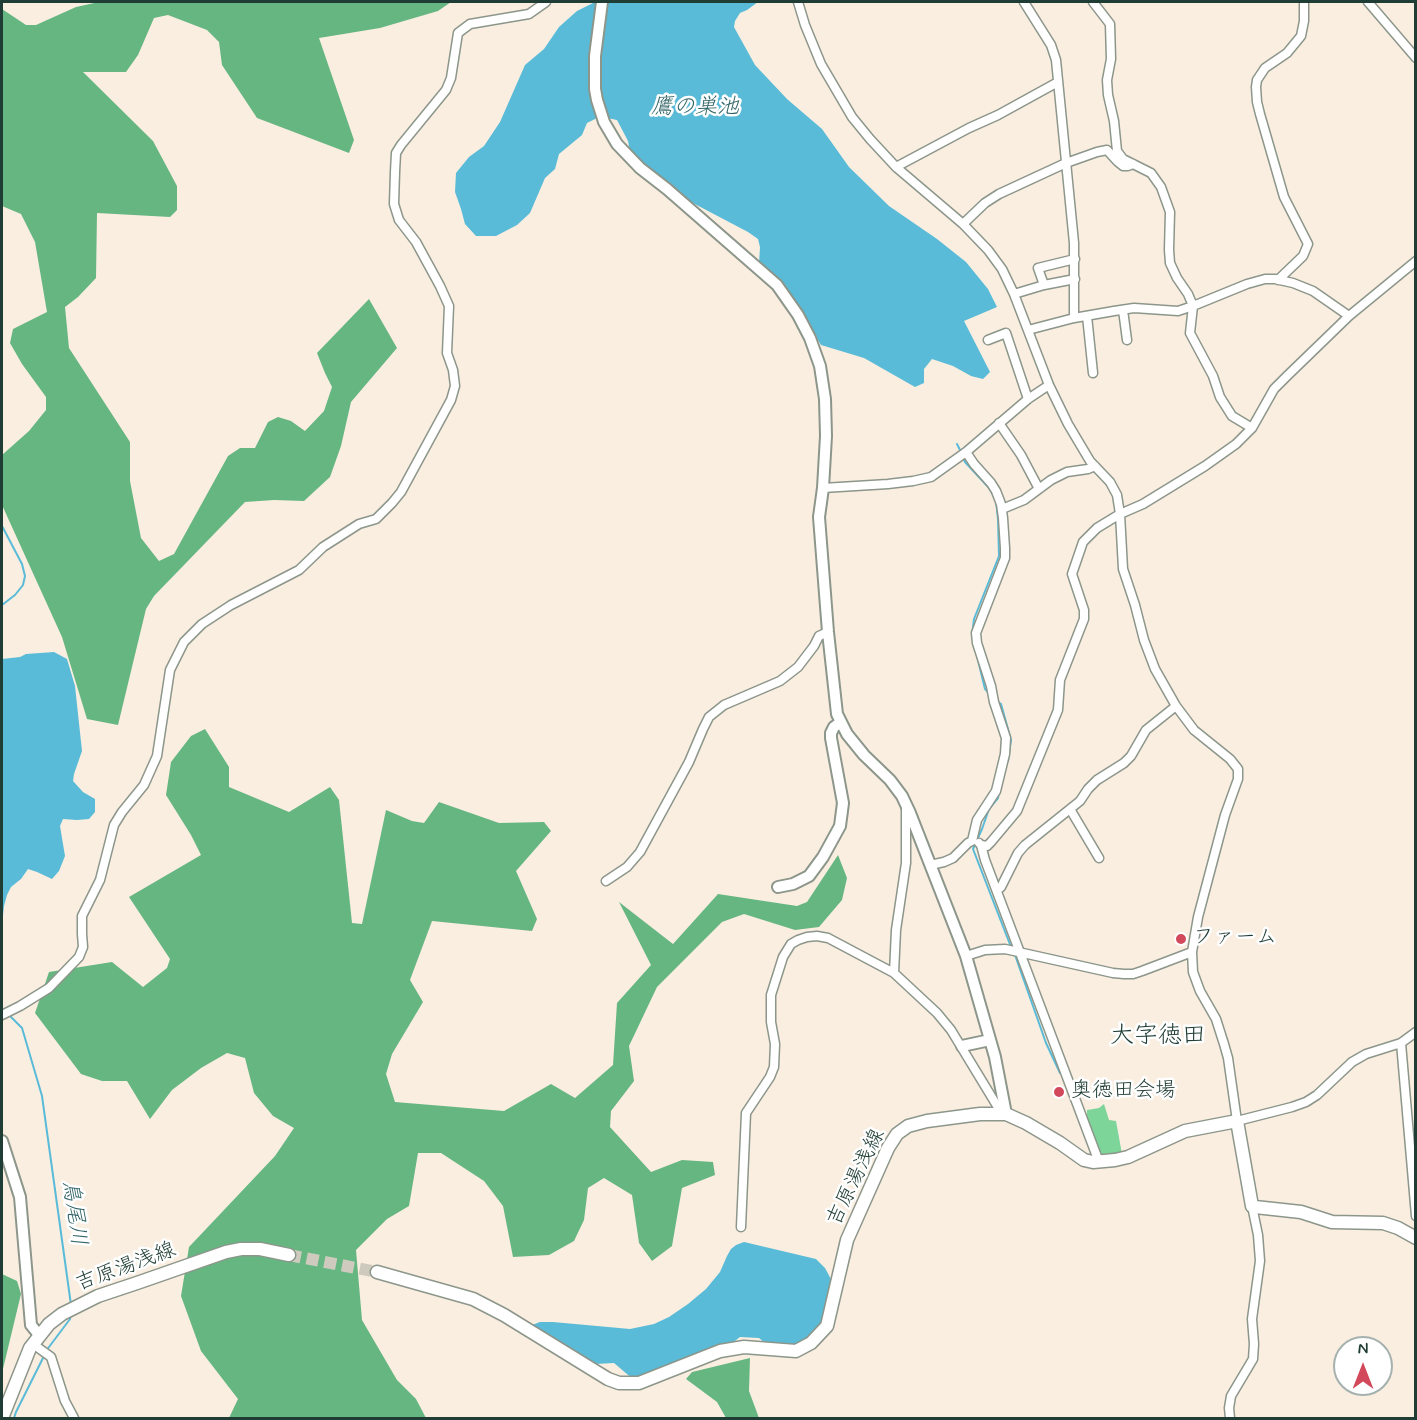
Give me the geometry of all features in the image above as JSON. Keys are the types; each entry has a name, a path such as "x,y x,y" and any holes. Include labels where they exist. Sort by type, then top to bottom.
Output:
{"main road":[{"name":"吉原湯浅線","path":"377,1272 473,1299 504,1315 608,1379 619,1383 639,1383 720,1351 744,1347 796,1351 811,1343 827,1326 848,1240 888,1148 897,1134 908,1126 927,1121 980,1114 1004,1114 1026,1123 1084,1160 1100,1162"},
{"path":"1100,1162 1139,1153 1185,1131 1238,1121 1252,1206 1297,1211 1332,1222 1383,1223 1416,1238"},
{"name":"吉原湯浅線","path":"2,1419 19,1373 36,1340 49,1324 62,1314 98,1296 226,1252 260,1249 289,1255"}],"street":[{"path":"2,1015 49,988 79,957 83,947 82,916 100,880 114,825 144,785 158,756 170,670 184,642 202,624 231,605 298,570 323,547 358,524 376,519 401,492 451,400 455,386 453,370 447,353 449,306 416,242 399,220 394,204 396,153 446,90 451,78 458,33 470,24 529,14 546,2"},
{"path":"602,2 594,75 597,100 604,122 617,144 640,168 777,285 798,315 810,338 820,366 825,399 826,436 819,526 837,714 847,734 864,755 890,780 906,803 966,956 995,1058 1004,1114"},
{"path":"801,2 805,25 821,64 852,117 896,167 963,224 988,250 1002,269 1049,385 1068,424 1090,461 1110,482 1117,495 1123,569 1155,669 1176,706 1194,730 1233,762 1238,769 1239,775 1225,815 1198,916 1192,952 1193,972 1200,991 1216,1019 1228,1058 1238,1121 1306,1102 1317,1095 1352,1062 1365,1054 1401,1043 1416,1032"},
{"path":"1024,2 1051,45 1056,60 1074,243 1074,318"},
{"path":"1093,2 1110,24 1111,59 1107,80 1114,121 1115,148 1120,157 1142,168 1154,176 1159,183 1170,212 1170,263 1188,294 1192,306 1190,333 1213,376 1220,397 1232,416 1252,428"},
{"path":"1278,280 1303,255 1308,244 1284,197 1260,114 1256,87 1257,80 1265,68 1287,53 1300,36 1304,21 1304,2"},
{"path":"1368,2 1416,58"},
{"path":"896,167 1058,82"},
{"path":"963,224 985,203 999,194 1066,163 1097,152 1107,150 1124,166 1134,164"},
{"path":"1044,285 1038,268 1075,259"},
{"path":"930,865 953,858 968,843 976,841 987,846 1017,811 1058,710 1060,680 1084,619 1084,610 1072,574 1083,542 1097,528 1143,504 1236,444 1252,428 1274,389 1349,316 1416,261"},
{"path":"1014,294 1075,279"},
{"path":"1028,330 1123,309 1178,311 1265,279 1293,282 1312,291 1349,316"},
{"path":"1123,309 1127,340"},
{"path":"1087,316 1093,373"},
{"path":"988,340 1006,333 1028,399"},
{"path":"823,489 929,478 966,452 1028,399 1049,385"},
{"path":"999,423 1021,455 1039,489"},
{"path":"966,452 991,483 999,497 1005,548 1005,558 976,633 1005,738 1005,754 996,791 977,820 972,842"},
{"path":"1002,509 1024,500 1067,472 1095,466"},
{"path":"606,881 627,867 640,852 689,762 709,717 724,705 780,681 798,668 819,636 828,632"},
{"path":"997,890 1025,845 1080,801 1097,780 1128,759 1146,730 1176,706"},
{"path":"778,887 793,884 809,876 824,857 840,826 843,803 831,733 834,727 841,722"},
{"path":"894,973 895,939 906,863 906,803"},
{"path":"1070,809 1099,858"},
{"path":"981,845 1100,1162"},
{"path":"741,1227 746,1113 774,1067 775,1044 771,1022 771,995 783,957 791,944 798,940 817,936 828,938 894,973 945,1021 1004,1114"},
{"path":"966,956 992,949 1005,949 1113,973 1133,974 1192,952"},
{"path":"962,1046 990,1040"},
{"path":"1401,1043 1416,1216"},
{"path":"2,1142 20,1197 31,1325 36,1340 51,1357 65,1401 74,1419"},
{"path":"1230,1419 1231,1396 1254,1359 1252,1319 1260,1261 1252,1206"}],"green space":[{"path":"99,2 451,2 438,11 380,28 319,38 354,140 349,153 257,118 222,65 219,42 207,30 168,15 154,18 138,55 126,72 83,72 153,141 177,186 177,210 170,217 97,213 96,278 65,307 69,348 130,442 130,481 141,538 159,561 174,554 228,456 240,448 255,448 268,422 278,417 291,421 305,431 324,411 332,387 317,353 369,299 397,348 351,402 341,446 330,477 304,501 245,502 154,596 146,609 118,725 87,719 62,637 2,505 2,455 29,431 46,410 46,397 10,343 13,329 47,312 35,242 21,214 2,206 2,9 26,25 36,25 76,7"},
{"path":"205,729 229,767 229,787 289,812 330,787 339,800 352,923 362,924 386,810 412,821 424,823 439,802 499,823 544,822 551,831 516,871 537,919 532,931 432,921 410,980 423,1002 392,1054 386,1074 395,1102 504,1111 551,1084 575,1098 613,1065 617,1003 651,965 619,902 673,944 718,894 797,906 807,902 838,855 847,878 842,900 819,927 795,930 744,914 722,922 657,987 629,1046 634,1081 611,1111 610,1127 651,1172 682,1160 713,1162 715,1175 682,1188 672,1246 652,1261 639,1243 632,1195 604,1178 588,1188 584,1220 574,1241 549,1255 513,1257 503,1206 484,1181 441,1153 418,1153 409,1206 387,1219 356,1250 362,1320 397,1380 416,1399 426,1418 229,1418 238,1399 201,1351 181,1296 189,1247 275,1156 294,1128 273,1116 254,1093 245,1058 227,1053 201,1068 172,1090 150,1119 127,1081 102,1081 81,1074 35,1013 49,972 112,962 143,987 167,968 170,959 129,897 201,855 166,795 171,762 191,736"},
{"path":"1104,1104 1109,1120 1116,1121 1122,1154 1100,1157 1087,1125 1087,1110 1099,1108"},
{"path":"2,1274 17,1281 21,1294 2,1373"},
{"path":"750,1358 749,1391 759,1418 726,1418 717,1402 686,1379 692,1372"}],"water":[{"name":"鷹の巣池","path":"595,2 758,2 740,13 734,27 755,65 787,99 822,129 849,167 889,206 966,262 988,289 997,307 964,321 990,372 983,379 932,359 924,369 924,383 915,387 864,358 821,345 791,296 779,281 759,264 758,239 689,201 630,151 628,141 617,120 597,118 587,123 582,135 559,154 555,169 545,178 530,213 517,225 496,236 476,236 465,224 455,192 456,173 469,157 484,146 500,122 525,65 544,49 559,27 577,11"},
{"path":"54,652 67,659 75,686 82,751 73,781 83,792 95,799 95,812 89,819 63,819 60,826 65,856 59,871 52,879 28,869 11,887 7,895 2,925 2,659"},
{"path":"744,1242 816,1259 825,1268 832,1281 826,1325 800,1347 765,1343 759,1338 740,1337 731,1344 634,1380 614,1363 595,1364 532,1325 540,1322 553,1322 630,1329 654,1324 669,1317 706,1289 720,1272 731,1249"}],"waterway":[{"path":"957,444 961,452"},
{"path":"963,458 990,489 996,501 998,519 999,556 974,619 973,639"},
{"name":"鳥尾川","path":"2,526 22,564 25,576 23,585 2,605"},
{"path":"977,656 985,689 989,693"},
{"path":"997,701 1001,704 1011,740 1008,761"},
{"path":"999,792 998,798 989,809 973,849 1011,947"},
{"path":"1015,955 1046,1043 1060,1073"},
{"name":"鳥尾川","path":"9,1015 22,1028 42,1096 71,1305"},
{"name":"鳥尾川","path":"46,1351 70,1319 71,1314"},
{"name":"鳥尾川","path":"14,1418 44,1356"}],"tunnel":[{"path":"289,1255 377,1272"}],"place":[{"name":"ファーム","path":"1181,939"},
{"name":"奥徳田会場","path":"1059,1092"}],"district":[{"name":"大字徳田","path":"1158,1037"}]}
